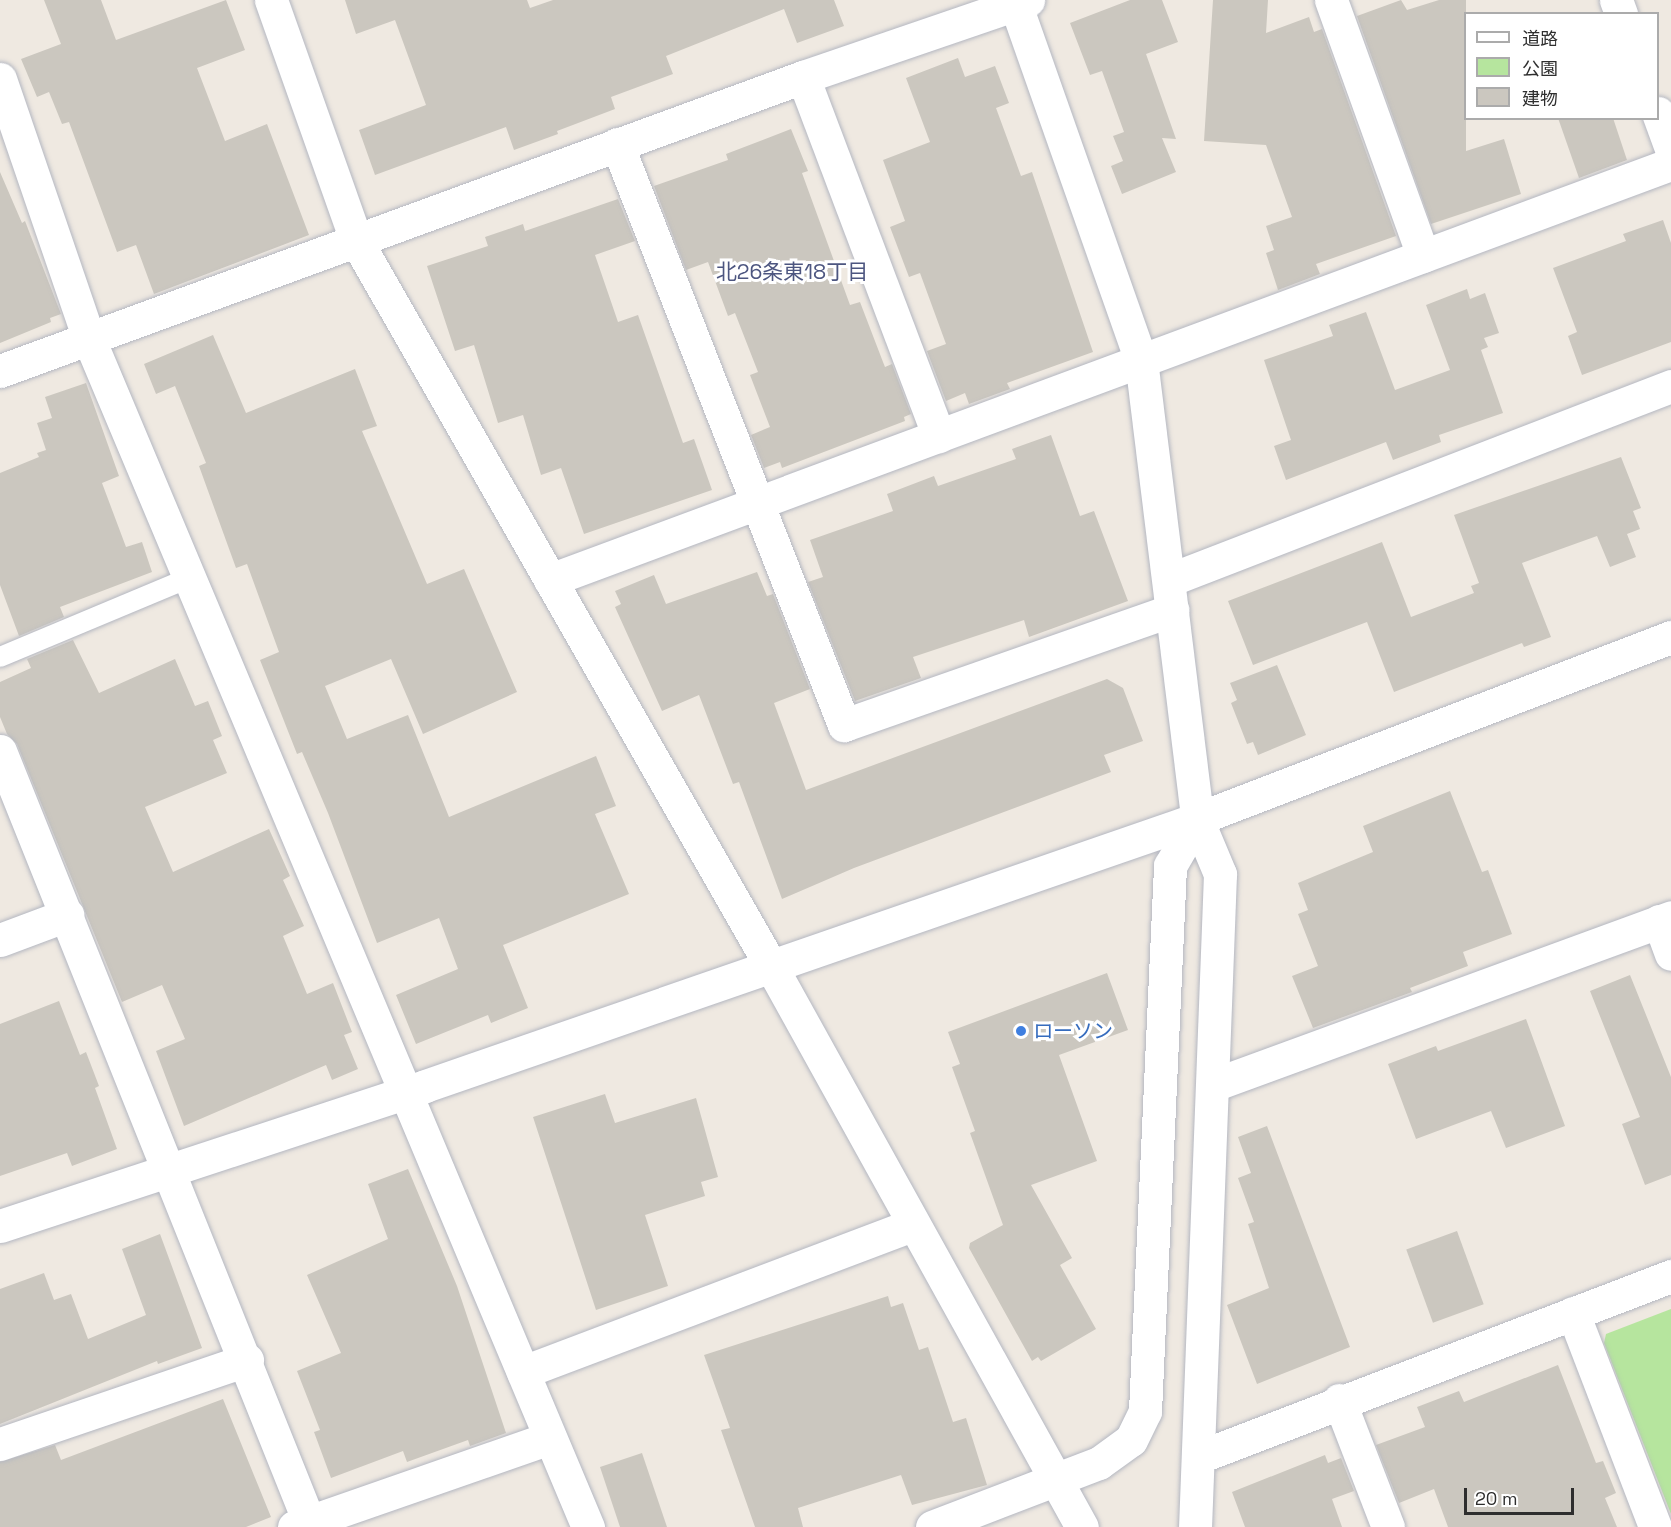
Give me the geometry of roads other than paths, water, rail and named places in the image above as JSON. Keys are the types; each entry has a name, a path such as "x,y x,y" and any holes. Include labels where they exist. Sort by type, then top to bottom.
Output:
{"street":[{"path":"1331,0 1423,256"},
{"path":"0,371 802,76 1019,2 1141,360 1197,819 1220,874 1195,1527"},
{"path":"281,3 356,240 771,966 1082,1527"},
{"path":"802,76 939,436"},
{"path":"0,79 89,339 588,1527"},
{"path":"1659,116 1671,149"},
{"path":"617,144 759,502 844,725 1170,595 1671,386"},
{"path":"550,580 1671,164"},
{"path":"0,1226 170,1168 405,1093 1197,819 1671,637"},
{"path":"0,752 247,1360 302,1524 550,1438"},
{"path":"932,1527 1055,1482 1099,1463 1131,1440 1145,1411 1170,866 1197,819"},
{"path":"0,940 67,915"},
{"path":"1213,1085 1665,919 1671,954"},
{"path":"523,1372 913,1225"},
{"path":"1199,1457 1339,1400 1671,1276"},
{"path":"1572,1313 1654,1527"},
{"path":"0,1444 247,1360"},
{"path":"1339,1400 1388,1527"}],"lane":[{"path":"0,657 189,578"}],"place":[{"name":"ローソン","path":"1021,1031"}],"district":[{"name":"北26条東18丁目","path":"792,272"}]}
